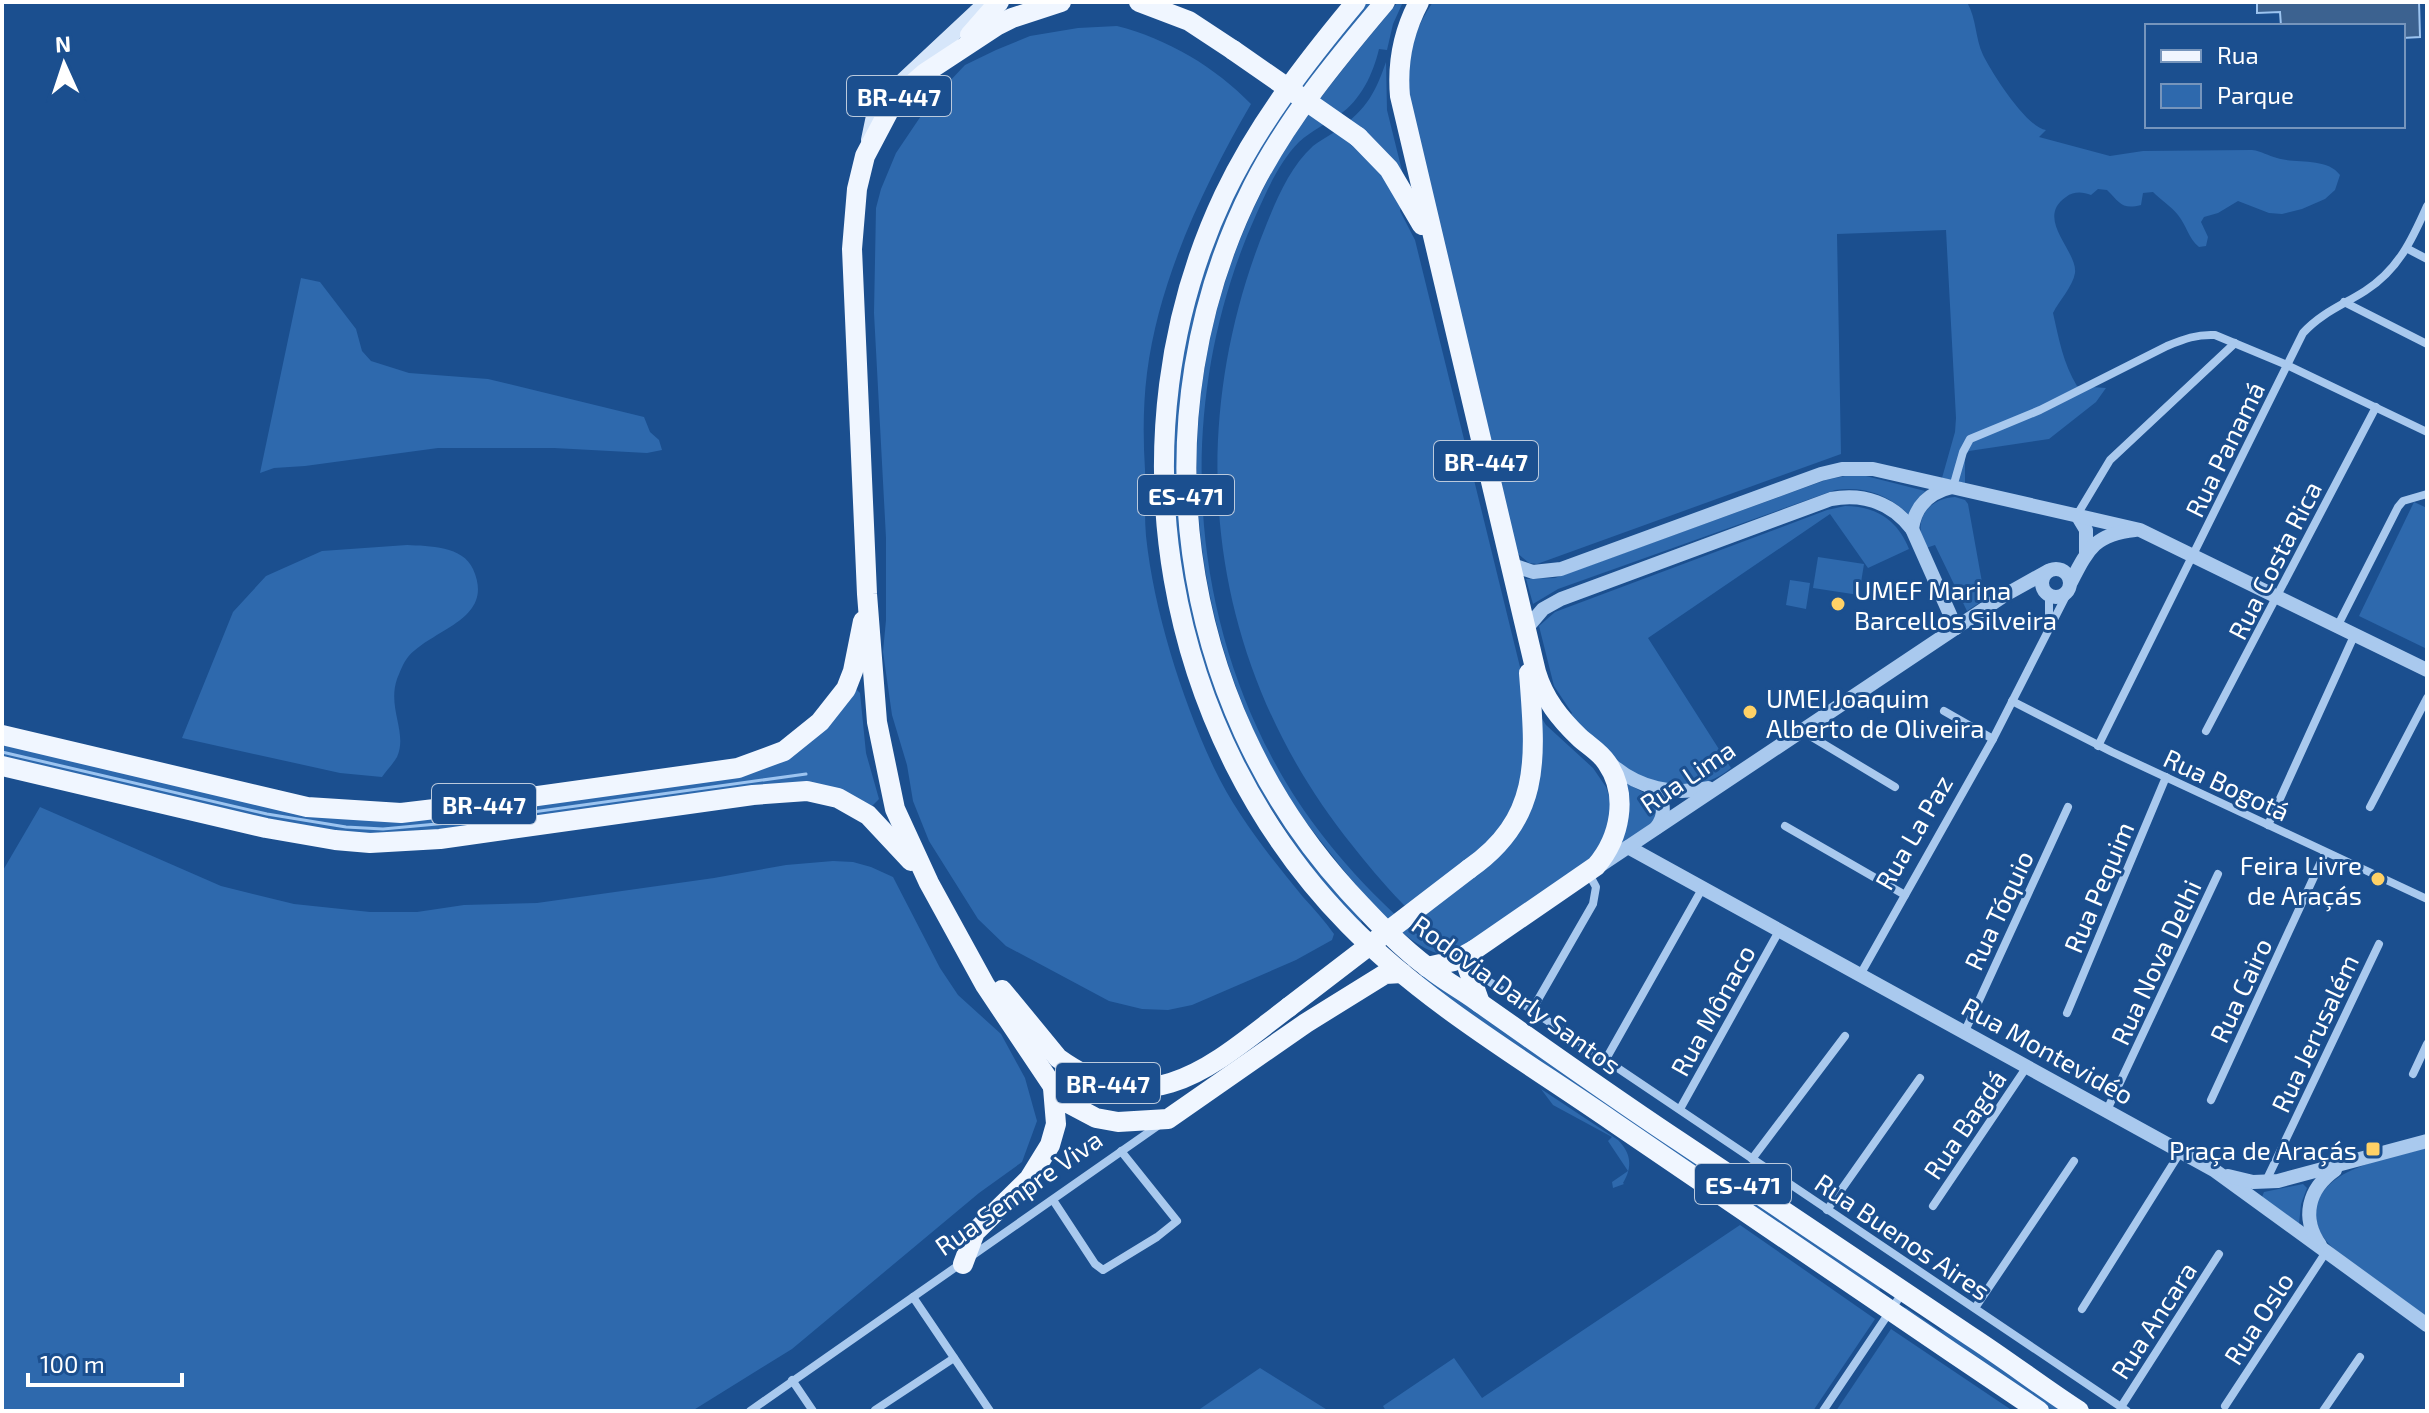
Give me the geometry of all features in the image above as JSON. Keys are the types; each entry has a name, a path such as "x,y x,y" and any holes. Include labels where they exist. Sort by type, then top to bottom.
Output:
{"main road":[{"path":"867,154 874,116 881,101 987,2"},
{"name":"BR-447","path":"952,55 999,2"},
{"name":"BR-447","path":"1061,2 1012,18 952,55 902,93 893,103 867,154 857,189 852,249 867,594 877,722 895,809 929,883 985,985 1053,1088 1062,1100 1096,1118 1118,1122 1168,1119"},
{"name":"BR-447","path":"962,945 1058,1058 1081,1073 1121,1086 1162,1085 1201,1072 1492,852 1511,830 1532,780 1534,742 1526,629 1446,293 1428,239 1404,192 1380,158 1358,137 1189,21 1139,2"},
{"name":"Rodovia Darly Santos","path":"1356,2 1288,87 1259,131 1222,200 1186,297 1170,374 1165,426 1164,504 1173,581 1199,682 1229,755 1267,823 1297,865 1349,924 1402,973 1514,1055 2039,1411"},
{"name":"Rodovia Darly Santos","path":"1385,2 1291,121 1253,186 1232,232 1208,303 1196,352 1187,427 1186,503 1195,578 1212,651 1229,699 1260,767 1300,831 1331,871 1365,909 1427,967 1581,1076 2079,1411"},
{"path":"1419,2 1403,42 1399,69 1400,96 1446,293"},
{"name":"BR-447","path":"2,735 307,807 373,813 460,807 738,768 784,751 834,707 853,671 867,594"},
{"path":"1526,629 1539,681 1551,706 1606,760 1618,790 1618,821 1608,850 1588,873"},
{"name":"BR-447","path":"2,766 266,828 370,843 440,839 737,797 807,791 838,798 868,815 929,883"},
{"name":"Rua Lima","path":"1427,967 1454,961 1588,873"},
{"path":"1476,948 1468,969 1480,1003"},
{"name":"Rua Sempre Viva","path":"1168,1119 1306,1023 1385,974 1402,973"},
{"path":"963,1264 975,1232 1029,1179 1050,1145 1056,1124 1053,1088"}],"street":[{"name":"Rua Panamá","path":"2098,746 2303,333 2317,318 2374,285 2408,249 2427,206"},
{"path":"2408,249 2427,259"},
{"path":"2344,302 2427,344"},
{"path":"1953,487 1966,445 1978,435 2040,410 2188,337 2215,335 2287,365 2427,432"},
{"path":"2077,515 2110,460 2235,343"},
{"name":"Rua Costa Rica","path":"2206,731 2376,407"},
{"path":"1510,564 1533,572 1561,569 1821,474 1842,469 1873,469 2140,530 2427,670"},
{"path":"1912,529 1922,504 1939,491 1953,487"},
{"path":"2337,627 2398,507 2409,499 2427,494"},
{"path":"1526,629 1543,609 1561,599 1831,499 1852,497 1873,500 1899,514 1912,529 1956,628"},
{"path":"2077,515 2086,530 2086,553"},
{"path":"2054,570 2069,576 2070,585 2061,596 2047,594 2041,581 2054,570 2086,553 2100,539 2140,530"},
{"name":"Rua La Paz","path":"1860,975 1993,739 2086,553"},
{"name":"Rua Lima","path":"1588,873 2005,595 2054,570"},
{"name":"Rua Lima","path":"2005,595 2033,590 2047,594"},
{"name":"Rua La Paz","path":"2047,594 2049,626"},
{"path":"2268,825 2354,636"},
{"path":"2370,807 2427,698"},
{"name":"Rua Bogotá","path":"2012,701 2098,746 2427,899"},
{"path":"1944,711 1993,739"},
{"path":"1802,731 1895,787"},
{"path":"1606,760 1626,776 1658,794 1663,806 1662,818 1656,829"},
{"name":"Rua Pequim","path":"2067,1013 2166,777"},
{"path":"1649,787 1683,792 1716,786"},
{"name":"Rua Tóquio","path":"1965,1031 2068,807"},
{"path":"1785,826 1905,895"},
{"name":"Rua Montevidéo","path":"1628,847 2214,1170 2427,1325"},
{"name":"Rua Cairo","path":"2211,1100 2325,853"},
{"path":"1532,1010 1593,904 1596,887 1588,873"},
{"name":"Rua Nova Delhi","path":"2107,1110 2218,874"},
{"path":"1606,1059 1702,889"},
{"name":"Rua Mônaco","path":"1680,1109 1779,931"},
{"name":"Rua Jerusalém","path":"2266,1183 2379,944"},
{"name":"Rua Buenos Aires","path":"1476,948 1476,963 1483,976 2124,1409"},
{"path":"1752,1159 1845,1036"},
{"path":"2413,1074 2427,1044"},
{"name":"Rua Bagdá","path":"1933,1206 2028,1065"},
{"path":"1827,1210 1920,1078"},
{"name":"Rua Sempre Viva","path":"750,1411 1168,1119"},
{"path":"2214,1170 2243,1181 2266,1183 2427,1141"},
{"path":"1053,1200 1095,1264 1103,1270 1157,1237 1177,1221 1121,1151"},
{"path":"2082,1309 2181,1151"},
{"path":"1975,1308 2074,1161"},
{"path":"2326,1252 2310,1227 2310,1203 2322,1181 2346,1164"},
{"name":"Rua Oslo","path":"2225,1406 2326,1252"},
{"name":"Rua Ancara","path":"2124,1409 2219,1254"},
{"path":"1823,1411 1904,1292"},
{"path":"913,1297 990,1411"},
{"path":"2323,1411 2360,1357"},
{"path":"875,1410 954,1358"},
{"path":"792,1380 813,1411"}],"green space":[{"path":"1364,2 1376,2 1300,96 1190,351 1205,653 1362,925 1319,882 1234,752 1184,606 1169,452 1186,324 1228,202 1293,91"},
{"path":"1398,2 1403,2 1393,24 1387,50 1379,49 1370,77 1360,94 1347,109 1308,134 1292,150 1274,176 1256,215 1229,287 1211,361 1203,437 1203,513 1213,588 1232,662 1260,733 1297,800 1328,843 1401,920 1441,954 1408,937 1373,904 1303,818 1270,764 1243,706 1217,626 1204,564 1198,501 1198,437 1204,375 1216,313 1235,252 1261,193 1290,142"},
{"path":"1433,2 1967,2 1983,55 2020,110 2038,127 2046,130 2039,137 2110,156 2143,151 2252,150 2284,160 2327,166 2340,175 2335,190 2325,199 2302,209 2282,214 2269,213 2238,201 2204,217 2201,222 2208,237 2206,246 2199,247 2178,215 2153,192 2143,193 2141,205 2130,207 2107,190 2098,189 2091,195 2078,193 2066,197 2057,206 2054,215 2075,273 2053,313 2065,360 2077,386 2106,388 2096,402 2049,439 1969,451 1965,455 1965,483 1942,478 1956,418 1946,230 1837,234 1841,454 1537,564 1529,563 1517,553 1411,107 1411,52 1419,27"},
{"path":"1117,26 1154,38 1190,56 1222,78 1251,104 1186,234 1153,338 1144,409 1146,536 1171,655 1214,768 1254,835 1334,934 1332,940 1296,960 1192,1005 1168,1010 1142,1009 1109,1001 1006,946 978,919 929,841 913,801 907,765 892,715 883,652 886,538 874,313 876,208 881,189 896,153 931,101 965,65 1030,36 1078,28"},
{"path":"1386,62 1387,110 1406,187 1400,211 1415,240 1529,698 1546,725 1593,768 1606,787 1612,804 1612,824 1591,858 1461,949 1417,918 1388,888 1352,845 1303,775 1265,702 1238,625 1222,546 1217,466 1223,384 1240,303 1267,223 1292,172 1305,154 1360,111 1377,85"},
{"path":"301,278 320,282 356,329 362,351 371,361 409,373 488,379 644,417 662,450 647,453 554,448 438,448 274,468 260,473"},
{"path":"1866,476 1925,491 1909,515 1875,493 1856,489 1835,490 1558,589 1533,604 1526,579 1555,578 1826,480"},
{"path":"1955,497 1968,504 1985,599 1967,611 1935,545 1926,548 1921,529 1921,521 1929,507"},
{"path":"2414,502 2427,508 2427,649 2359,616"},
{"path":"1845,506 1866,509 1884,517 1899,530 1909,549 1868,568 1830,514 1648,638 1731,768 1709,781 1685,786 1648,780 1619,765 1567,720 1572,713 1554,686 1539,626 1555,612 1827,510"},
{"path":"407,545 444,549 462,556 473,569 478,586 476,600 469,612 419,647 403,665 394,700 400,748 382,777 340,773 182,738 233,612 266,576 322,551"},
{"path":"1818,557 1864,564 1859,595 1813,588"},
{"path":"1790,580 1810,583 1806,609 1786,605"},
{"path":"856,689 860,693 866,753 879,799 872,806 845,794 424,835 324,833 2,760 2,742 325,816 735,774"},
{"path":"1622,781 1652,797 1657,803 1656,821 1623,843 1618,843"},
{"path":"40,807 221,886 294,904 370,912 417,912 464,905 537,903 786,865 833,861 871,867 893,877 940,968 958,995 1001,1034 1025,1078 1037,1121 1022,1162 979,1193 792,1349 692,1411 2,1411 2,872"},
{"path":"1428,973 1881,1287 1879,1292 1455,1005 1417,976"},
{"path":"1541,1089 1618,1140 1628,1155 1628,1171 1608,1141 1612,1137 1553,1105"},
{"path":"2427,1148 2427,1317 2334,1249 2320,1232 2316,1212 2320,1197 2330,1184 2343,1175 2377,1161"},
{"path":"1628,1171 1624,1184 1613,1188 1612,1182"},
{"path":"2303,1184 2307,1188 2299,1224 2262,1197 2264,1192"},
{"path":"1740,1225 1875,1319 1813,1411 1386,1411 1383,1406 1454,1358 1482,1398"},
{"path":"1902,1307 1939,1330 1952,1332 2069,1411 2049,1411 1899,1309"},
{"path":"1891,1329 2013,1411 1836,1411"},
{"path":"1260,1368 1329,1411 1197,1411"}],"shaded area":[{"path":"2257,2 2419,2 2420,37 2405,38 2405,24 2281,24 2280,12 2257,13"}],"waterway":[{"path":"2,752 267,814 346,827 383,829 469,821 806,774"}],"place":[{"name":"UMEF Marina Barcellos Silveira","path":"1838,604"},
{"name":"UMEI Joaquim Alberto de Oliveira","path":"1750,712"},
{"name":"Feira Livre de Araçás","path":"2378,879"},
{"name":"Praça de Araçás","path":"2373,1149"}]}
